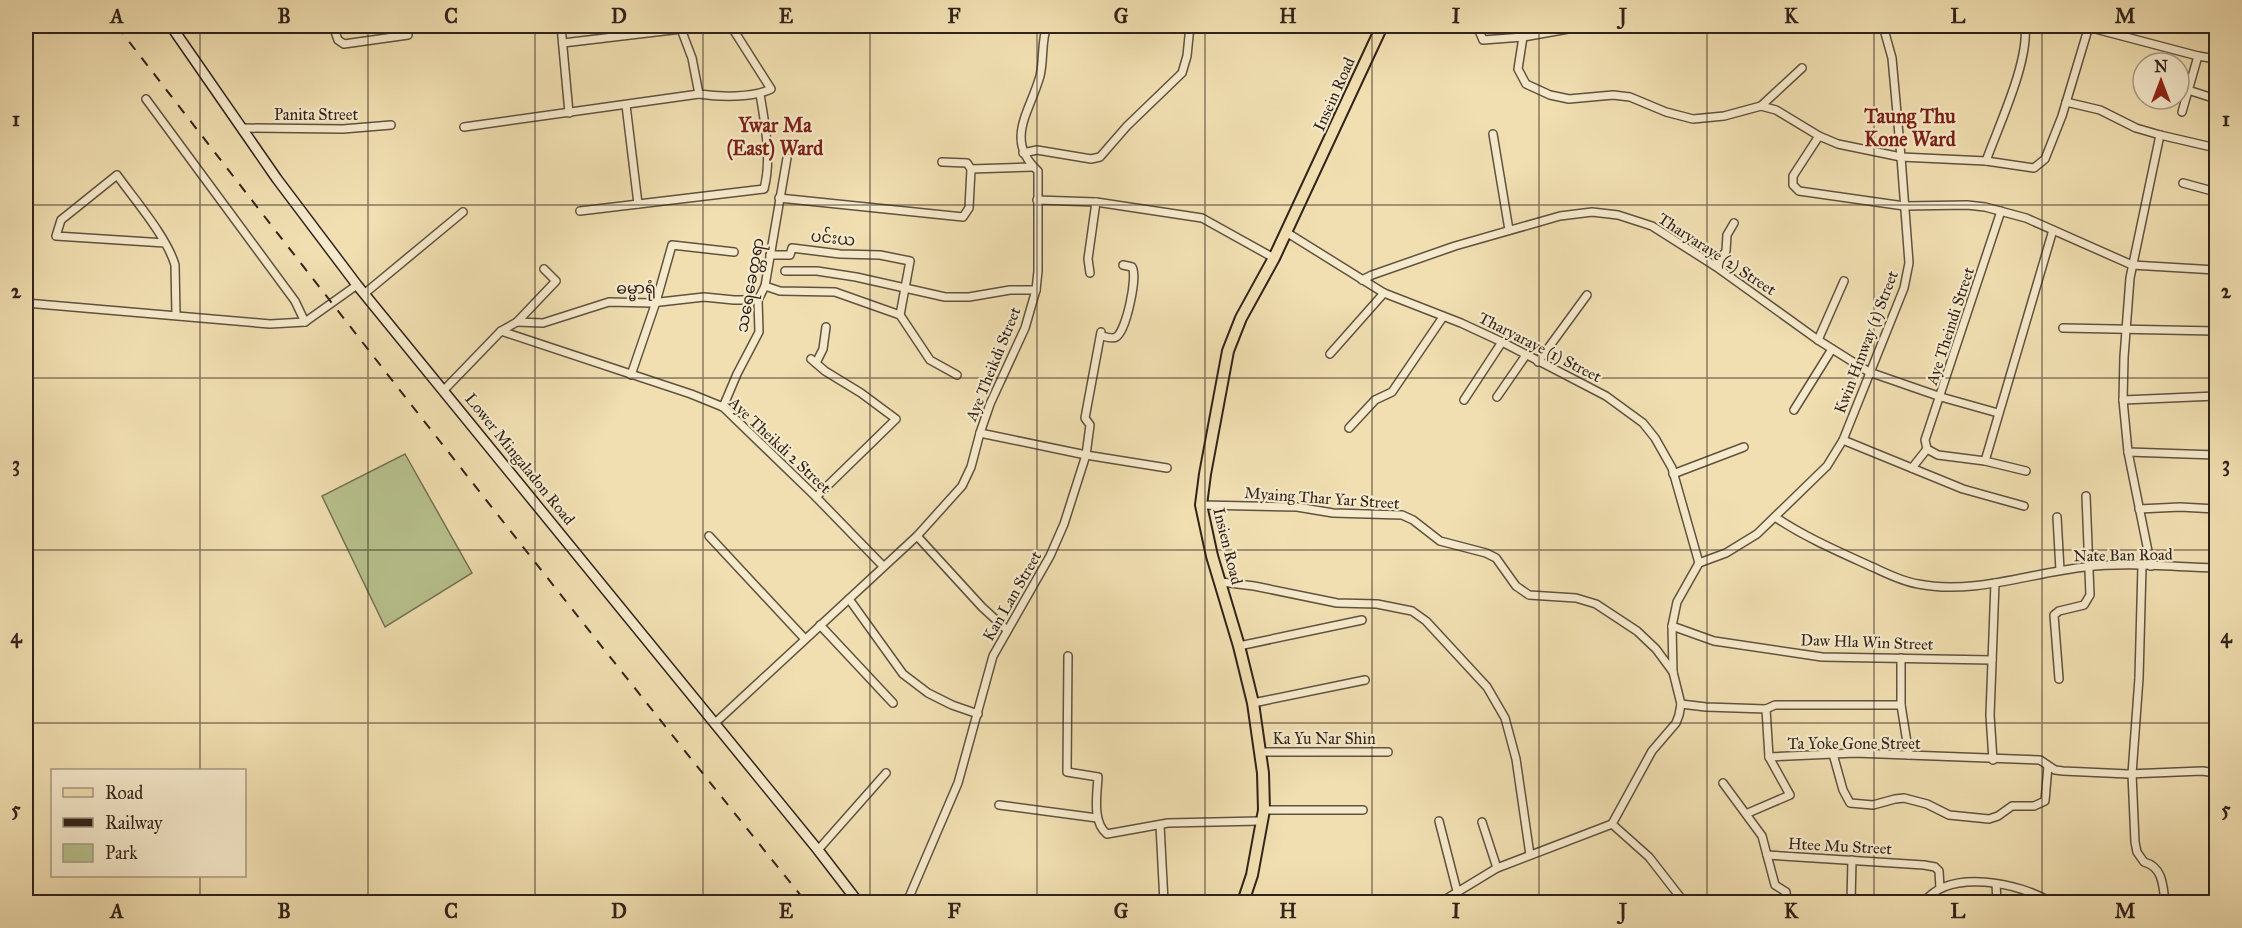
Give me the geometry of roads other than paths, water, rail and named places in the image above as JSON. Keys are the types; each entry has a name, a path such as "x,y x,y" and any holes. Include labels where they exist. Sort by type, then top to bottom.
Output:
{"main road":[{"name":"Lower Mingaladon Road","path":"171,26 277,179 364,294 715,723 858,903"},
{"name":"Insein Road","path":"1313,175 1382,26"},
{"name":"Insien Road","path":"1243,903 1252,875 1260,821 1264,810 1263,773 1253,703 1239,646 1212,556 1202,505 1205,474 1228,351 1241,318 1274,258 1313,175"}],"street":[{"path":"333,26 338,40 344,44 408,35"},
{"path":"561,26 569,113"},
{"path":"464,127 699,94 714,96 760,94 771,89 731,26"},
{"path":"1034,167 1023,153 1021,139 1023,122 1040,76 1047,26"},
{"path":"1023,153 1037,150 1091,159 1100,158 1126,126 1182,73 1187,56 1190,26"},
{"path":"1477,26 1484,40 1523,37 1585,26"},
{"path":"1519,26 1523,37 1518,69 1526,84 1550,95 1569,99 1613,95 1630,97 1666,112 1693,118 1724,116 1761,106 1802,68"},
{"name":"Kwin Hmway (1) Street","path":"1699,563 1726,553 1749,539 1827,466 1843,440 1904,288 1909,263 1892,58 1883,26"},
{"path":"1986,161 2014,86 2027,39 2025,26"},
{"path":"1761,106 1776,110 1819,136 1838,144 1900,158 1986,161 2034,168 2045,159 2066,102 2089,26 2198,56 2217,59"},
{"path":"563,43 681,29 692,58 699,94"},
{"path":"2191,80 2198,56"},
{"path":"2191,91 2217,99"},
{"path":"580,211 764,189 768,172 760,94"},
{"path":"146,99 295,301 305,322"},
{"path":"2066,102 2100,111 2136,128 2217,148"},
{"path":"626,105 638,204"},
{"name":"Panita Street","path":"242,128 343,129 391,125"},
{"path":"1493,134 1509,230"},
{"path":"2151,566 2128,452 2123,400 2126,328 2133,265 2160,135"},
{"path":"1819,136 1793,176 1793,184 1799,191 1904,206 1967,205 2001,211 2026,218 2133,265 2217,270"},
{"name":"သရေခေတ္တရာ","path":"723,407 759,332 758,300 765,286 787,158"},
{"path":"779,198 963,217 969,208 971,169 967,163 942,162"},
{"path":"971,169 1034,167"},
{"name":"Aye Theikdi Street","path":"715,723 916,536 962,486 971,467 990,404 1025,328 1036,290 1038,171 1034,167"},
{"path":"165,243 56,236 61,220 117,175 165,243 176,265 176,315"},
{"path":"2183,183 2217,192"},
{"path":"1037,200 1096,201 1202,218 1274,258"},
{"path":"1090,273 1088,259 1096,201"},
{"name":"Aye Theindi Street","path":"1927,448 1925,440 2001,211"},
{"path":"364,294 464,212"},
{"name":"Tharyaraye (2) Street","path":"1362,280 1455,246 1560,216 1592,212 1618,215 1652,226 1715,266 1818,340 1869,372 1941,397 1998,412"},
{"path":"1715,266 1726,251 1727,235 1734,223"},
{"path":"1985,461 2053,230"},
{"name":"Tharyaraye (1) Street","path":"1286,232 1384,293 1461,323 1502,342 1606,396 1643,423 1661,447 1673,474 1699,563"},
{"path":"631,375 656,302 672,245 734,252"},
{"name":"ပင်းယ","path":"770,255 790,255 792,248 840,254 880,255 910,261 905,288"},
{"name":"Kan Lan Street","path":"907,903 958,783 993,656 1065,524 1086,455 1090,425 1085,418 1102,334 1114,338 1119,336 1126,321 1135,276 1132,267 1124,265"},
{"path":"444,390 501,331 517,322 556,281 544,269"},
{"path":"785,271 817,271 856,277 945,297 969,297 1010,290 1036,290"},
{"path":"1818,340 1844,281"},
{"path":"26,303 270,324 305,322 357,285"},
{"path":"765,286 780,291 835,292 900,315 930,360 957,375"},
{"path":"900,315 905,288"},
{"path":"1330,354 1384,293"},
{"path":"1538,362 1587,295"},
{"name":"ဓမ္မာရုံ","path":"517,322 543,323 609,302 656,302 704,297 758,300"},
{"path":"1349,428 1375,399 1392,392 1443,317"},
{"path":"816,497 896,419 861,393 825,371 814,361 823,349 826,327"},
{"path":"2063,328 2217,331"},
{"name":"Aye Theikdi 2 Street","path":"501,331 691,394 723,407 883,566"},
{"path":"1464,400 1502,342"},
{"path":"1794,411 1832,349"},
{"path":"1497,397 1526,356"},
{"path":"2123,400 2217,396"},
{"path":"980,433 1086,455 1167,468"},
{"path":"1843,440 1963,489 2024,506"},
{"path":"1673,474 1744,447"},
{"path":"1912,468 1927,448 1938,455 1985,461 2026,471"},
{"path":"2128,452 2217,455"},
{"path":"2059,679 2054,615 2084,605 2090,595 2086,496"},
{"name":"Myaing Thar Yar Street","path":"1202,505 1297,507 1333,513 1402,515 1413,520 1440,541 1486,553 1496,558 1516,586 1529,595 1576,598 1596,604 1637,631 1656,649 1673,672"},
{"path":"2139,509 2180,507 2217,509"},
{"name":"Nate Ban Road","path":"1775,517 1802,535 1902,580 1919,584 1950,587 1995,583 2088,567 2217,568"},
{"path":"2057,517 2060,570"},
{"path":"709,536 804,638"},
{"path":"916,536 982,607 1007,630"},
{"path":"1441,903 1497,868 1612,824 1652,751 1676,723 1681,704 1673,672 1672,626 1677,602 1699,563"},
{"path":"2142,566 2139,678 2132,774 2137,852 2144,862 2152,864 2157,869 2162,882 2165,903"},
{"path":"1221,582 1254,586 1336,603 1377,604 1412,611 1426,621 1487,687 1505,718 1516,759 1530,855"},
{"path":"1993,759 1990,715 1995,583"},
{"path":"849,599 903,674 928,693 978,714"},
{"path":"1239,646 1362,620"},
{"path":"820,625 893,703"},
{"name":"Daw Hla Win Street","path":"1672,626 1714,641 1822,657 1992,660"},
{"path":"1068,656 1067,772 1098,777 1097,818 1100,829 1107,834 1168,824 1260,821"},
{"path":"1902,658 1902,705 1909,755"},
{"path":"1253,703 1365,680"},
{"path":"1681,704 1766,709 1775,705 1902,705"},
{"path":"1766,709 1769,757"},
{"name":"Ka Yu Nar Shin","path":"1260,752 1368,750 1388,752"},
{"path":"1833,754 1843,790 1850,803 1873,805 1904,798 1927,804 1949,815 1989,819 1998,816 2012,806 2034,806 2045,801 2048,766"},
{"name":"Ta Yoke Gone Street","path":"1748,813 1790,795 1769,757 1833,754 1909,755 2040,760 2062,771 2132,774 2202,771 2217,773"},
{"path":"818,850 886,773"},
{"name":"Htee Mu Street","path":"1723,783 1748,813 1762,836 1767,855 1935,867 1939,871 1940,888"},
{"path":"999,805 1097,818"},
{"path":"1264,810 1363,810"},
{"path":"1439,821 1457,891"},
{"path":"1482,822 1497,868"},
{"path":"1612,824 1648,857 1684,903"},
{"path":"1160,825 1164,903"},
{"path":"1767,855 1775,885 1786,892 1787,903"},
{"path":"1851,903 1852,860"},
{"path":"1924,903 1940,888 1963,882 1988,882 2034,892 2051,903"},
{"path":"1996,884 1997,903"}],"railway":[{"path":"117,26 459,466 806,902"}],"district":[{"name":"Taung Thu Kone Ward","path":"1910,128"},
{"name":"Ywar Ma (East) Ward","path":"775,136"}]}
